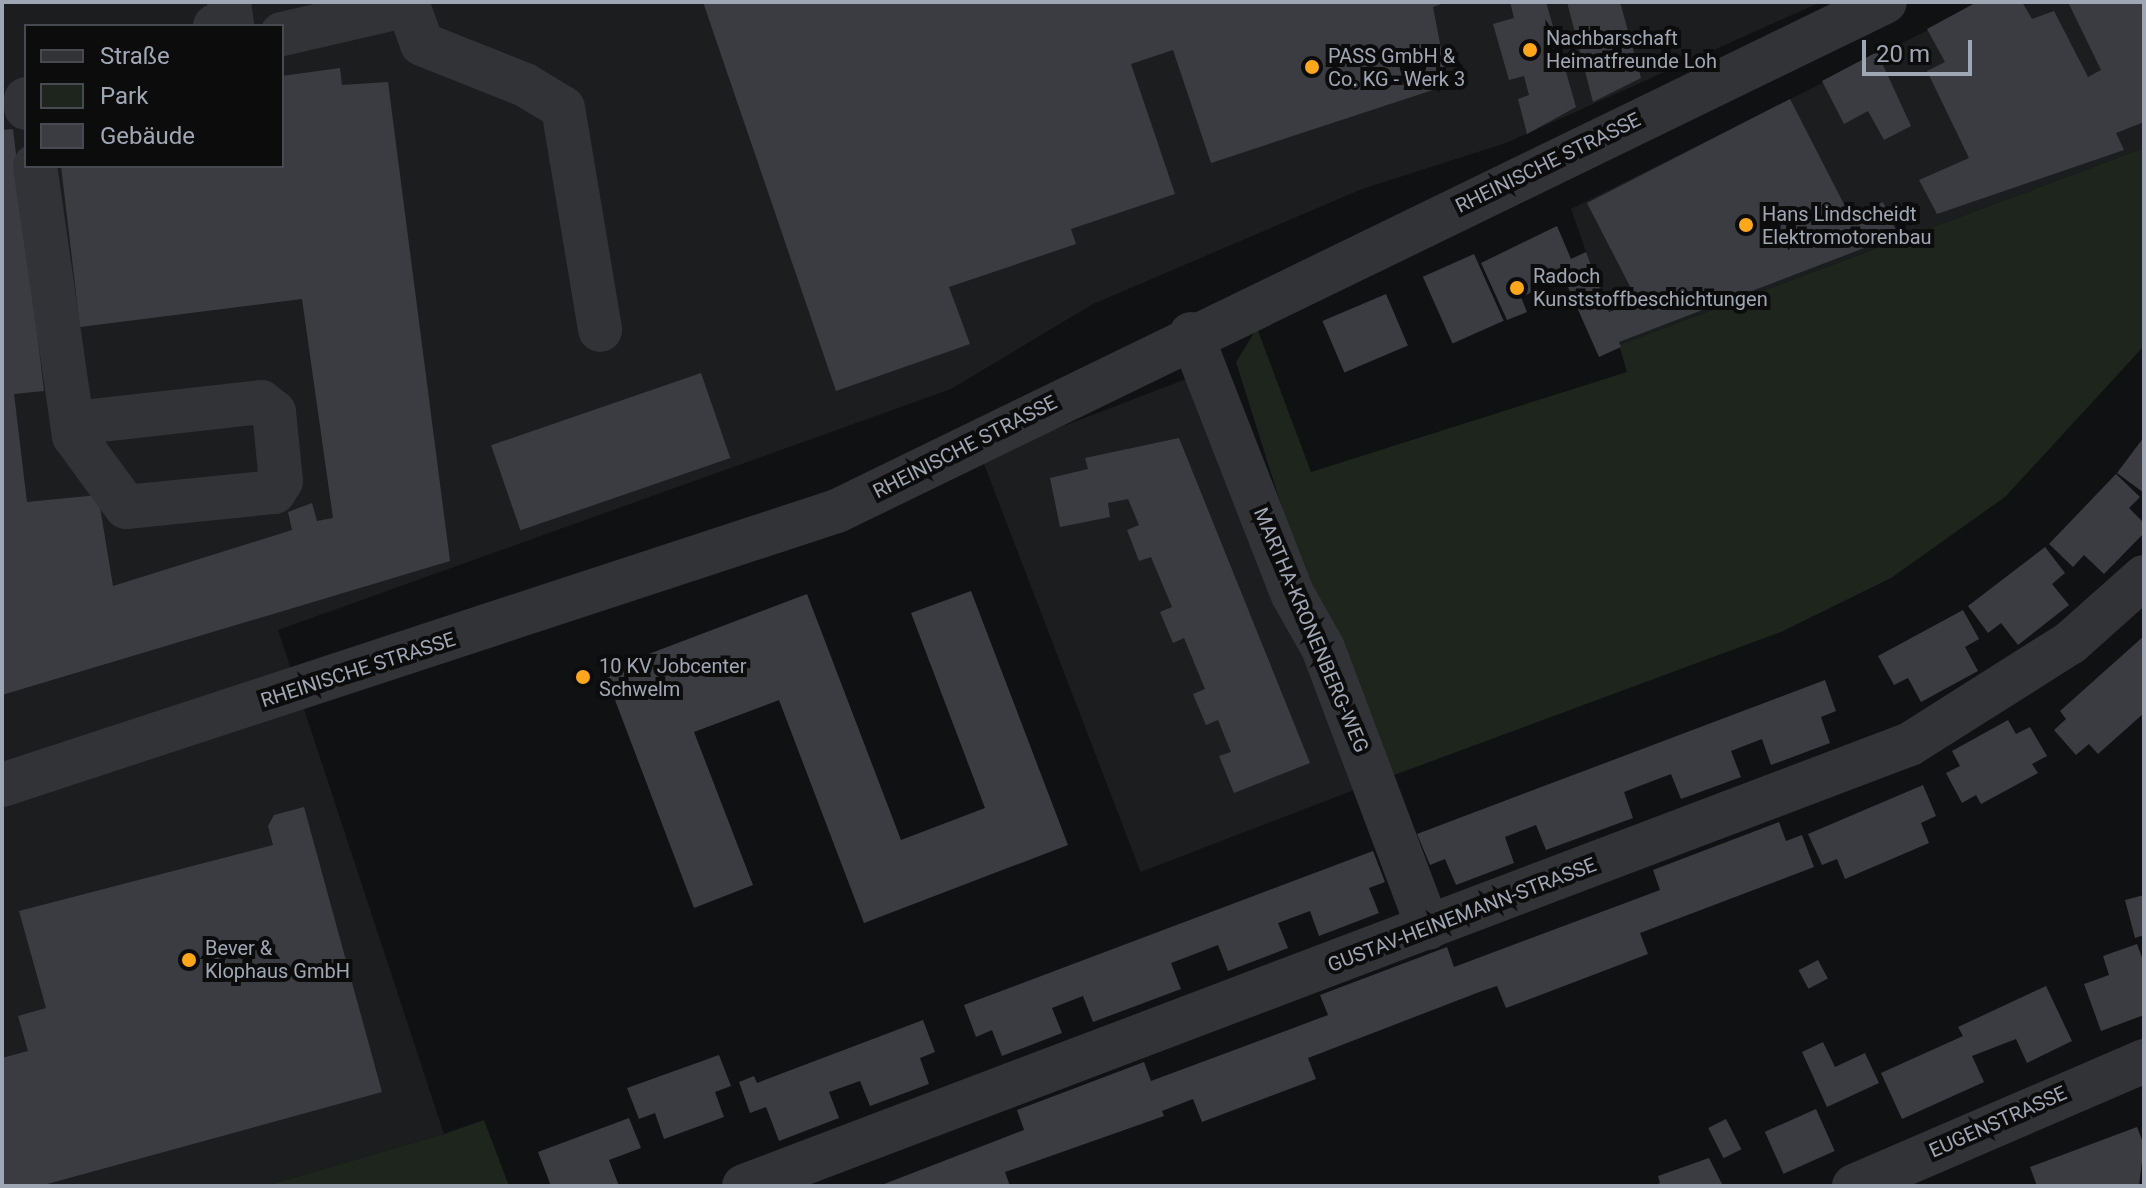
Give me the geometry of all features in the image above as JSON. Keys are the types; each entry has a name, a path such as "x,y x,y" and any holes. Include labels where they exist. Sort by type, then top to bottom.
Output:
{"street":[{"name":"RHEINISCHE STRASSE","path":"2,785 837,511 1191,334 1885,2"},
{"path":"284,34 408,5 422,44 525,85 563,108 600,330"},
{"path":"35,168 73,423"},
{"name":"MARTHA-KRONENBERG-WEG","path":"1191,334 1293,595 1323,648 1428,928"},
{"name":"GUSTAV-HEINEMANN-STRASSE","path":"744,1186 1910,744 2070,643 2144,577"},
{"name":"EUGENSTRASSE","path":"1854,1186 2144,1061"}],"shaded area":[{"path":"2,2 1821,2 1506,143 1362,189 1093,304 951,389 278,630 444,1134 265,1186 2,1186"},
{"path":"1984,2 2144,2 2144,148 1619,345 1571,209"},
{"path":"1199,374 1358,789 1141,872 981,457"}],"green space":[{"path":"2144,148 2144,346 2005,497 1891,578 1781,632 1386,778 1306,584 1236,362 1257,328 1311,472 1627,372 1619,345"},
{"path":"484,1120 509,1186 265,1186 444,1134"}],"building":[{"path":"703,2 1447,2 1433,7 1448,85 1211,163 1173,50 1131,64 1175,194 1071,229 1076,244 949,287 970,344 836,391"},
{"name":"Nachbarschaft Heimatfreunde Loh","path":"1510,2 1546,2 1576,107 1527,134 1518,99 1529,95 1524,76 1509,80 1493,24 1514,18"},
{"path":"1567,2 1620,2 1641,78 1593,102"},
{"path":"1977,2 2022,2 2032,19 2054,11 2088,77 2101,70 2068,2 2144,2 2144,122 2116,133 2124,150 1937,214 1919,180 1969,158 1927,71 1945,62 1927,29"},
{"path":"1877,52 1911,126 1884,140 1868,111 1844,124 1822,81"},
{"path":"1710,53 1715,63 1700,71 1695,61"},
{"path":"340,68 342,85 388,82 450,561 2,695 2,130 13,129 44,391 14,394 27,502 98,495 113,586 292,530 288,512 312,503 317,521 333,518 302,299 80,327 61,168 284,168 284,76"},
{"name":"Hans Lindscheidt Elektromotorenbau","path":"1790,99 1850,216 1883,202 1898,235 1619,342 1621,347 1599,357 1564,278 1521,297 1527,312 1507,320 1481,263 1557,226 1571,259 1586,252 1609,312 1638,302 1587,203"},
{"path":"1474,254 1504,321 1453,343 1423,277"},
{"path":"1386,294 1408,346 1344,373 1322,321"},
{"path":"701,373 730,458 520,530 491,445"},
{"path":"2144,437 2144,493 2117,473"},
{"path":"1179,438 1310,763 1234,793 1219,756 1231,752 1218,720 1206,725 1193,694 1205,689 1184,638 1173,643 1160,612 1172,607 1151,557 1139,561 1127,530 1139,525 1128,499 1108,503 1110,517 1060,527 1050,478 1088,469 1085,458"},
{"path":"2116,474 2140,497 2129,508 2144,523 2144,533 2104,574 2084,555 2073,567 2049,544"},
{"path":"2045,547 2065,573 2052,584 2069,605 2018,645 2001,623 1988,633 1968,606"},
{"path":"971,591 1068,845 864,923 779,700 694,732 753,885 694,908 604,671 807,594 901,840 985,808 911,613"},
{"path":"1963,610 1979,639 1965,647 1978,671 1921,702 1908,678 1894,685 1878,656"},
{"path":"2144,636 2144,713 2098,754 2089,744 2076,755 2054,730 2066,719 2060,711"},
{"path":"1825,680 1836,711 1821,717 1830,743 1771,765 1762,739 1731,751 1741,777 1681,799 1671,774 1624,792 1633,818 1546,850 1536,825 1505,837 1514,863 1456,885 1445,859 1430,865 1417,834"},
{"path":"2008,720 2016,734 2030,727 2047,756 2032,764 2038,773 1981,804 1976,795 1962,803 1946,773 1960,766 1952,751"},
{"path":"1923,785 1936,816 1921,823 1929,843 1845,879 1837,859 1822,865 1808,834"},
{"name":"Bever & Klophaus GmbH","path":"304,807 382,1092 40,1186 2,1186 2,1058 28,1051 18,1016 46,1008 19,911 273,845 268,826 274,815"},
{"path":"1779,822 1786,841 1802,835 1814,867 1640,933 1648,954 1506,1008 1497,986 1482,991 1308,1058 1316,1079 1202,1122 1193,1099 1162,1111 1164,1116 1005,1172 1010,1186 879,1186 1024,1130 1017,1110 1144,1062 1151,1081 1328,1015 1320,995 1447,947 1454,967 1660,890 1653,870"},
{"path":"1373,851 1385,882 1369,888 1379,913 1319,936 1310,911 1278,923 1288,948 1228,971 1218,945 1171,963 1181,989 1093,1022 1083,996 1052,1008 1062,1033 1002,1056 992,1030 976,1037 964,1005"},
{"path":"2144,895 2144,935 2135,938 2125,900"},
{"path":"2137,944 2144,963 2144,1015 2101,1031 2084,984 2109,975 2103,956"},
{"path":"1818,960 1828,979 1808,989 1799,970"},
{"path":"2046,986 2072,1041 2027,1063 2016,1039 1972,1056 1984,1082 1902,1119 1881,1073 1963,1036 1958,1027"},
{"path":"923,1020 935,1052 920,1058 929,1084 870,1106 860,1081 829,1092 839,1118 779,1141 766,1107 750,1113 739,1082 754,1076 757,1083"},
{"path":"1823,1042 1835,1067 1865,1053 1879,1083 1827,1107 1802,1052"},
{"path":"719,1055 731,1086 715,1092 724,1117 664,1139 655,1113 639,1119 627,1088"},
{"path":"1816,1109 1835,1151 1784,1174 1765,1132"},
{"path":"629,1118 641,1148 609,1160 619,1186 551,1186 538,1152"},
{"path":"1726,1119 1741,1149 1724,1158 1708,1128"},
{"path":"2137,1127 2144,1145 2139,1186 2037,1186 2030,1167"},
{"path":"1709,1158 1723,1186 1654,1186 1660,1183 1658,1176"}],"place":[{"name":"Nachbarschaft Heimatfreunde Loh","path":"1530,50"},
{"name":"PASS GmbH & Co. KG - Werk 3","path":"1312,67"},
{"name":"Hans Lindscheidt Elektromotorenbau","path":"1746,225"},
{"name":"Radoch Kunststoffbeschichtungen","path":"1517,288"},
{"name":"10 KV Jobcenter Schwelm","path":"583,677"},
{"name":"Bever & Klophaus GmbH","path":"189,960"}]}
